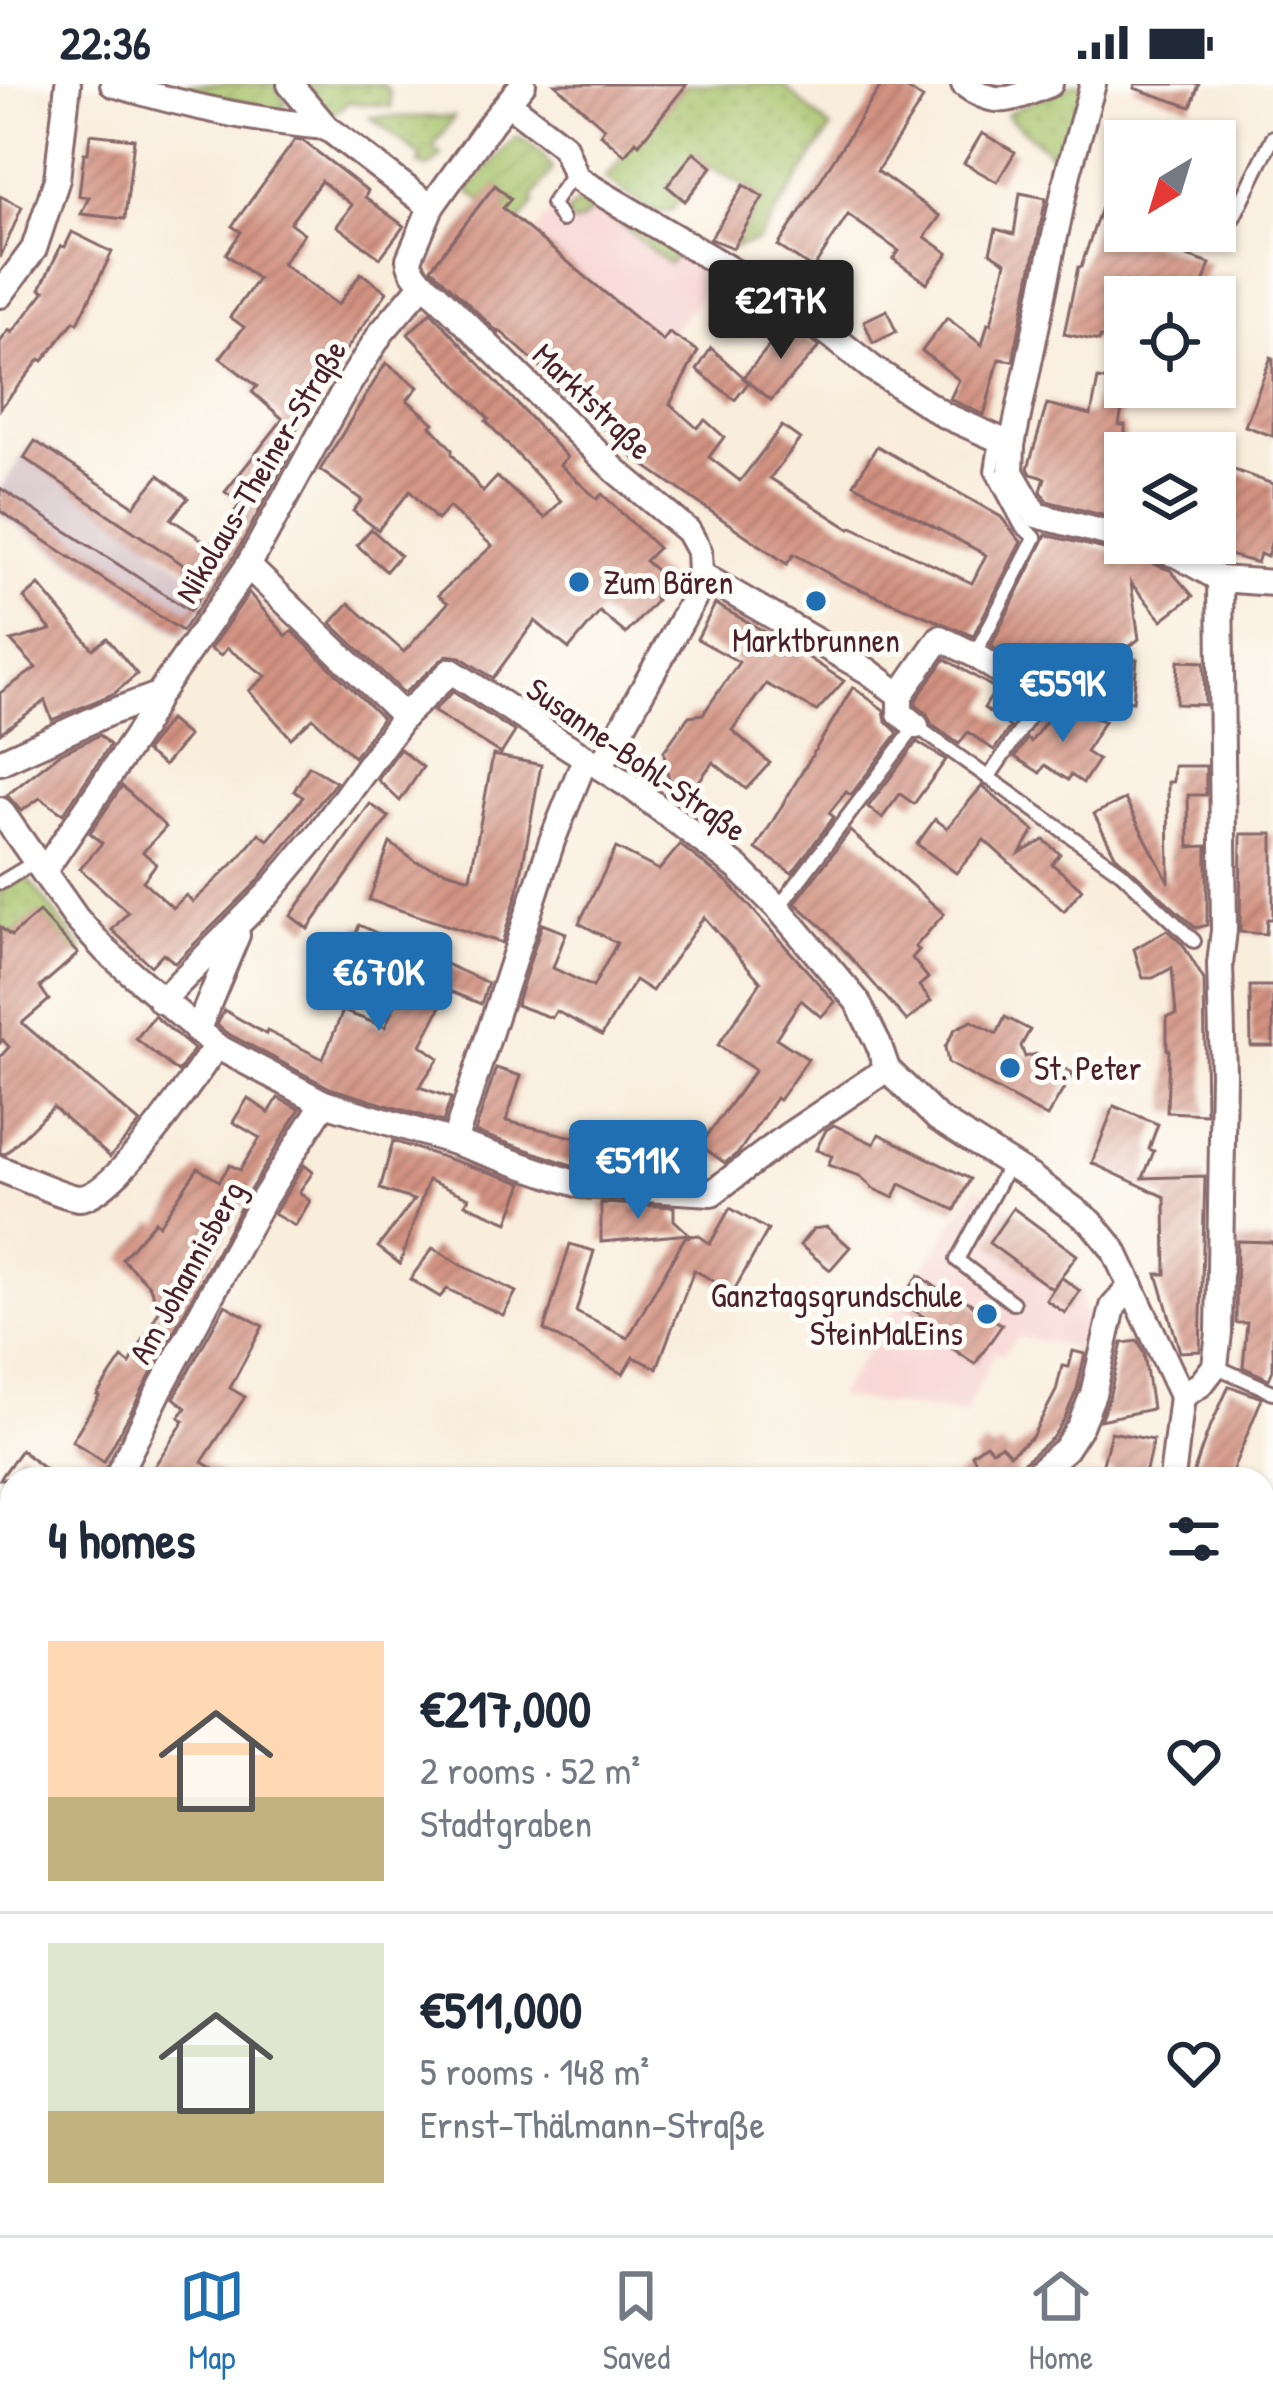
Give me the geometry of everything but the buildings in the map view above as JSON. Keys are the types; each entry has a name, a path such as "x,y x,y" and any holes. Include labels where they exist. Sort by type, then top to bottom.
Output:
{"street":[{"path":"0,295 34,249 40,232 57,179 68,84"},
{"path":"113,84 242,115 326,127"},
{"path":"290,84 326,127 431,207"},
{"path":"964,84 988,100 1009,100 1050,84"},
{"path":"1093,84 1004,442 1011,472 1036,515 1104,533"},
{"path":"424,283 412,274 409,259 431,207 515,93 564,146 576,177 803,313 872,368 944,415 1004,442"},
{"name":"Nikolaus-Theiner-Straße","path":"40,866 141,729 158,695 248,566 350,382 381,334 424,283"},
{"name":"Marktstraße","path":"424,283 615,470 688,531 699,550 700,574"},
{"path":"1193,564 1220,579 1273,583"},
{"path":"161,1001 242,922 320,832 404,716 248,566"},
{"path":"454,1142 552,841 593,763 695,596 700,574 868,671 900,695"},
{"path":"1173,1467 1181,1396 1201,1384 1215,1366 1221,1290 1220,579"},
{"path":"916,726 900,713 900,695 940,638 1042,699"},
{"name":"Susanne-Bohl-Straße","path":"404,716 451,671 634,789 720,854 778,908 856,1001 886,1070 937,1118 1091,1222 1114,1250 1181,1396"},
{"path":"0,762 158,695"},
{"path":"0,810 76,918 106,951 207,1038 324,1103 580,1185 712,1192 886,1070"},
{"path":"0,1169 80,1198 114,1177 146,1141 207,1038 242,922"},
{"name":"Am Johannisberg","path":"122,1467 261,1203 324,1103"},
{"path":"1044,1467 1065,1449 1080,1426 1093,1394 1113,1307 1131,1286"}],"lane":[{"path":"1236,210 1273,137"},
{"path":"562,220 552,204 576,177"},
{"path":"975,655 1035,538 1021,525 992,471 1004,442"},
{"path":"988,778 1042,699"},
{"path":"778,908 916,726 1121,872 1194,941"},
{"path":"0,883 40,866"},
{"path":"1010,1164 957,1260 1013,1303"},
{"path":"1215,1366 1273,1392"}],"shaded area":[{"path":"597,199 723,269 628,385 522,248 548,216"},
{"path":"34,438 166,527 152,547 215,589 183,636 0,515 0,490"},
{"name":"Ganztagsgrundschule SteinMalEins","path":"978,1186 1077,1255 1061,1277 1080,1291 1092,1351 1018,1336 1002,1355 995,1352 965,1414 836,1397"}],"green space":[{"path":"155,84 273,84 287,102 282,111"},
{"path":"305,84 381,84 389,90 391,107 348,102 332,115"},
{"path":"687,84 782,84 831,129 758,241 733,248 762,197 695,153 667,186 682,199 670,211 652,212 605,178"},
{"path":"1073,84 1088,84 1062,164 1007,113"},
{"path":"370,117 454,117 433,148 442,156 428,168 418,165 422,157"},
{"path":"516,137 537,150 553,169 516,226 501,211 510,199 496,186 482,202 467,190"},
{"path":"597,199 675,249 669,264 597,205 575,224 566,215 576,203"},
{"path":"26,876 83,950 78,954 39,913 11,936 0,931 0,892"}],"place":[{"name":"Zum Bären","path":"579,582"},
{"name":"Marktbrunnen","path":"816,601"},
{"name":"St. Peter","path":"1010,1068"},
{"name":"Ganztagsgrundschule SteinMalEins","path":"987,1314"}]}
